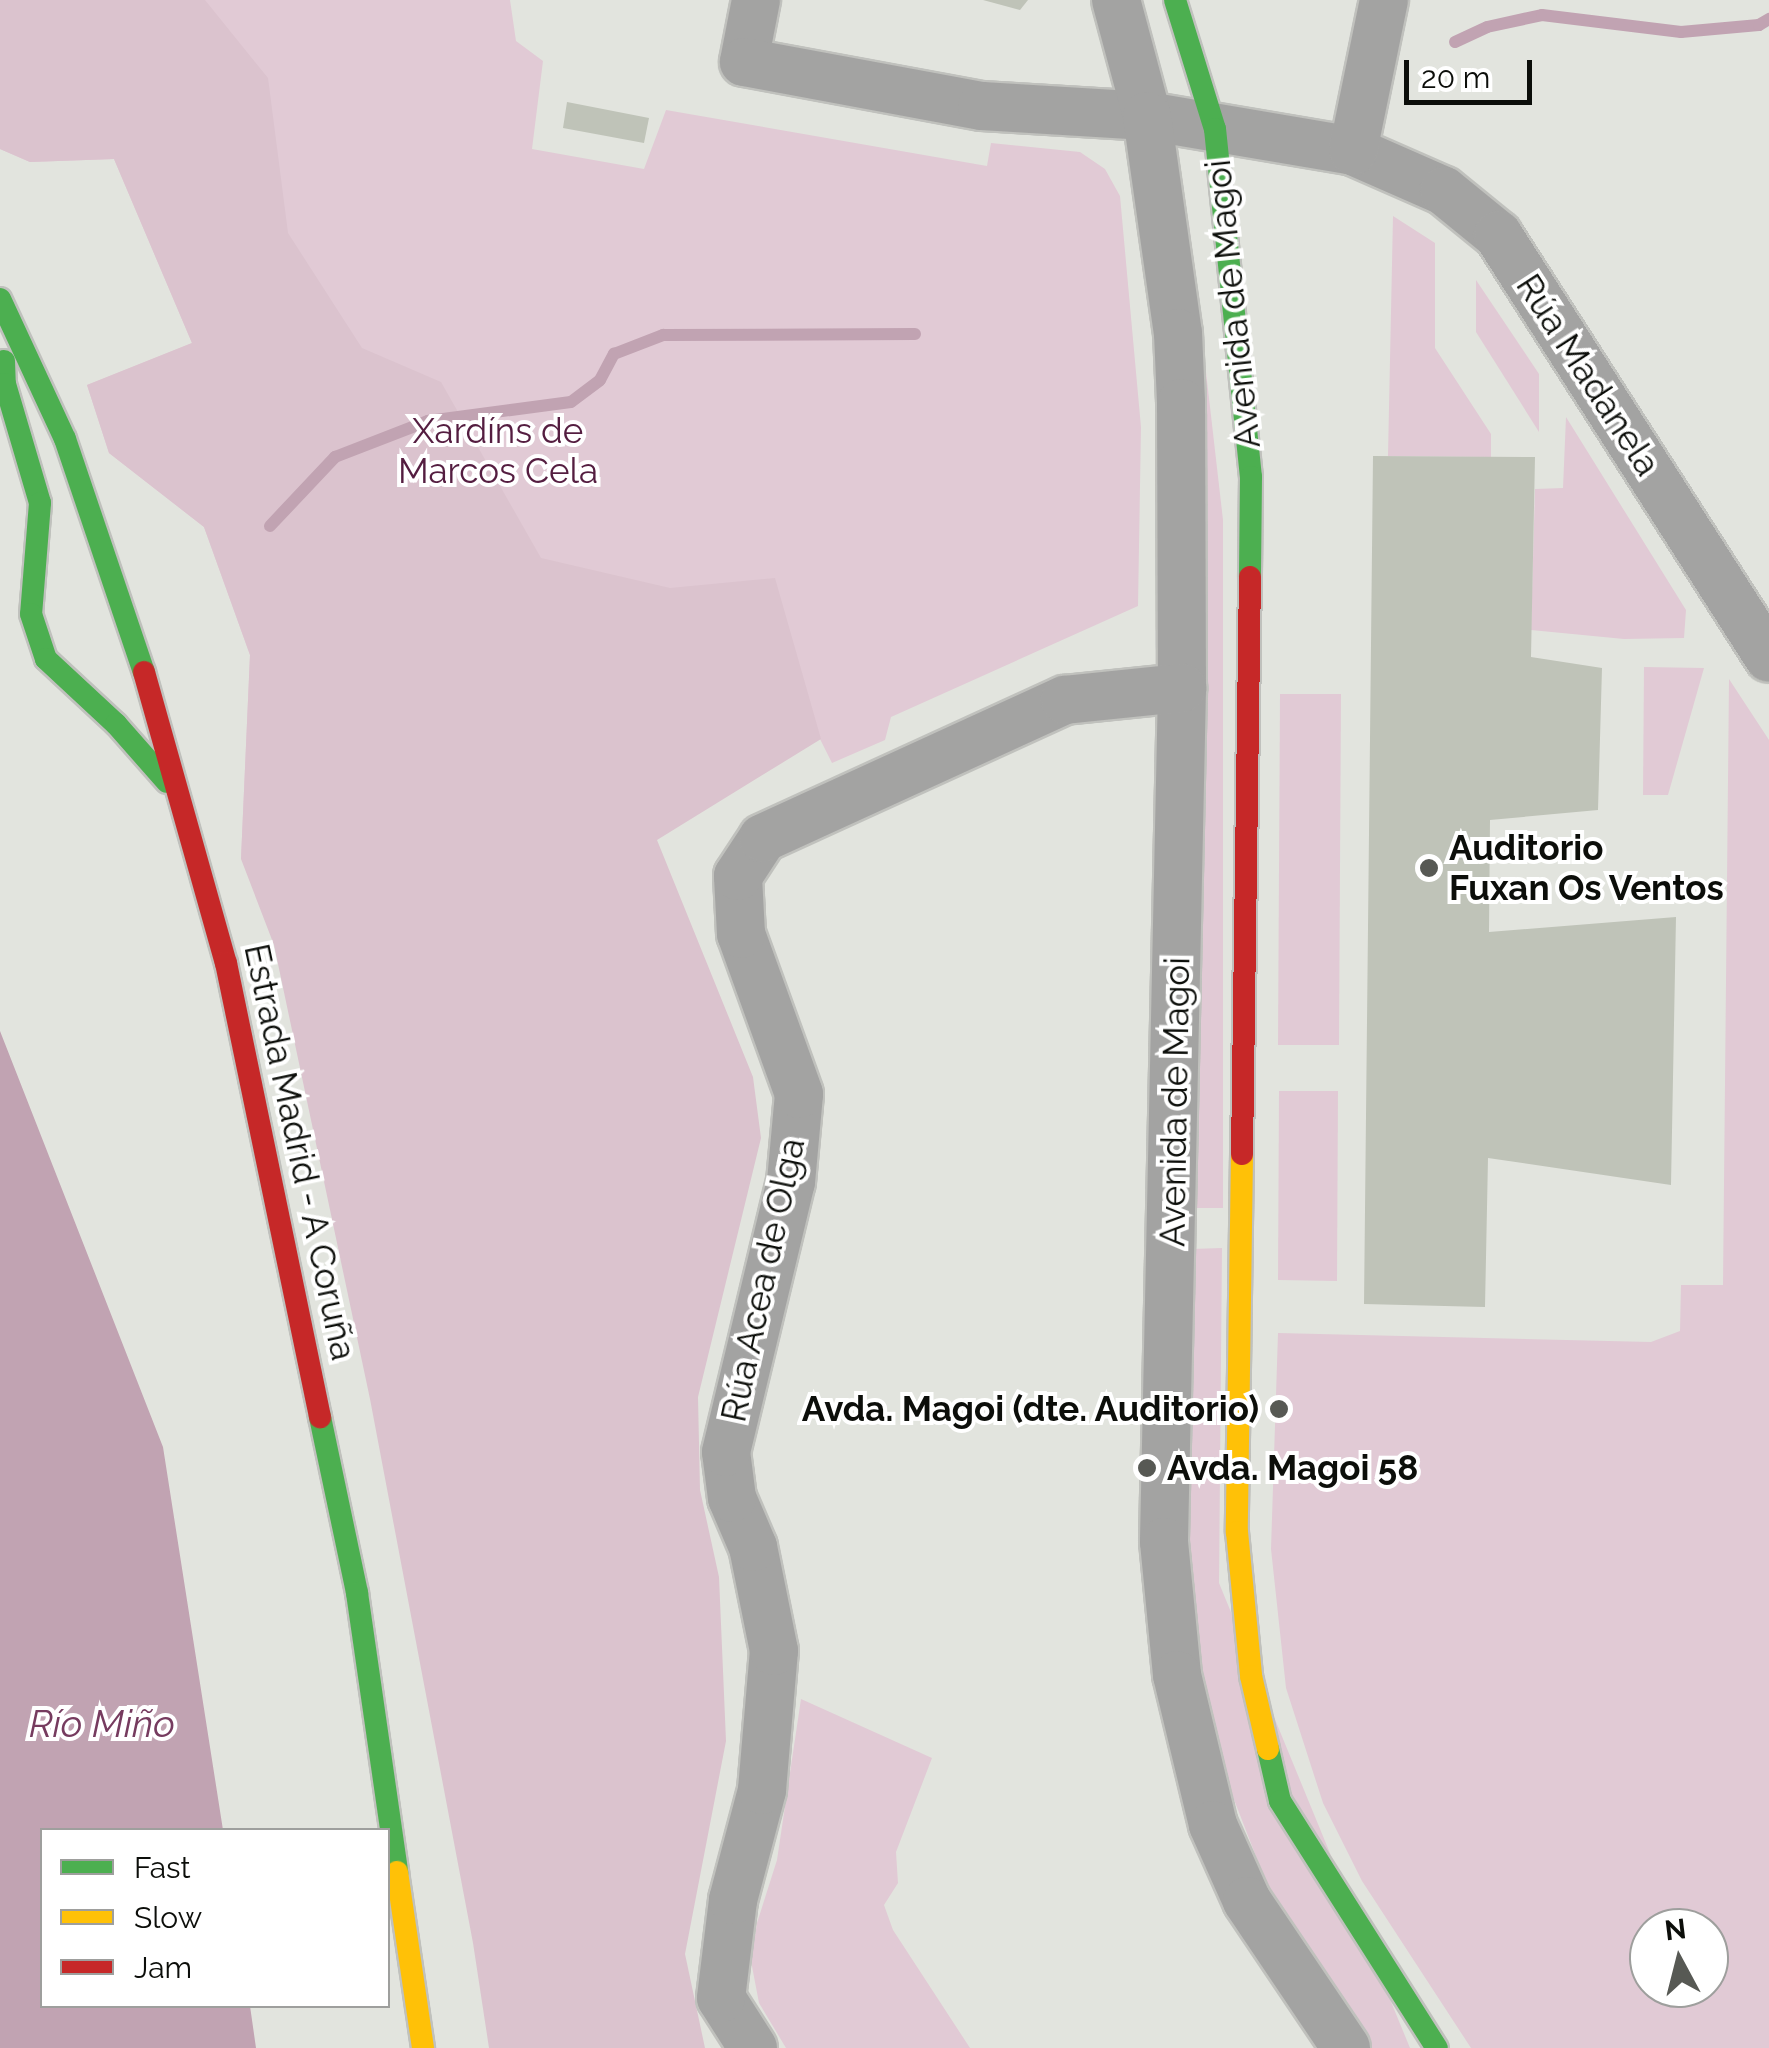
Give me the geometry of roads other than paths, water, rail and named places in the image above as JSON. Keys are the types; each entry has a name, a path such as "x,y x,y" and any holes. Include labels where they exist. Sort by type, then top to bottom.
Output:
{"main road":[{"name":"Avenida de Magoi","path":"1176,0 1215,130 1252,476 1237,1532 1251,1676 1280,1801 1437,2048"},
{"path":"1,301 5,384 40,503 31,614 46,659 116,724 180,797"},
{"name":"Estrada Madrid - A Coruña","path":"1,301 65,439 130,624 226,963 356,1593 423,2048"},
{"path":"322,1426 398,1705"},
{"path":"382,1760 384,1828"}],"street":[{"name":"Avenida de Magoi","path":"756,0 744,62 982,106 1146,116 1215,130"},
{"name":"Avenida de Magoi","path":"1116,0 1146,116 1178,333 1182,688 1164,1542 1176,1675 1213,1825 1247,1901 1346,2048"},
{"path":"1353,151 1384,0"},
{"name":"Rúa Madanela","path":"1215,130 1353,151 1444,191 1498,235 1769,658"},
{"name":"Rúa Acea de Olga","path":"753,2048 721,1998 733,1900 762,1790 774,1651 753,1547 732,1498 726,1452 790,1182 799,1094 741,934 738,876 763,838 1065,700 1182,688"}],"water":[{"name":"Río Miño","path":"0,1031 163,1447 223,1828 40,1828 40,2008 250,2008 256,2048 0,2048"}],"waterway":[{"path":"1455,42 1487,27 1542,15 1681,32 1759,25 1769,19"},
{"path":"270,526 335,457 428,421 571,402 600,380 614,354 663,335 915,334"}],"place":[{"name":"Auditorio Fuxan Os Ventos","path":"1429,868"},
{"name":"Avda. Magoi (dte. Auditorio)","path":"1279,1409"},
{"name":"Avda. Magoi 58","path":"1147,1468"}],"park label":[{"name":"Xardíns de Marcos Cela","path":"498,451"}]}
